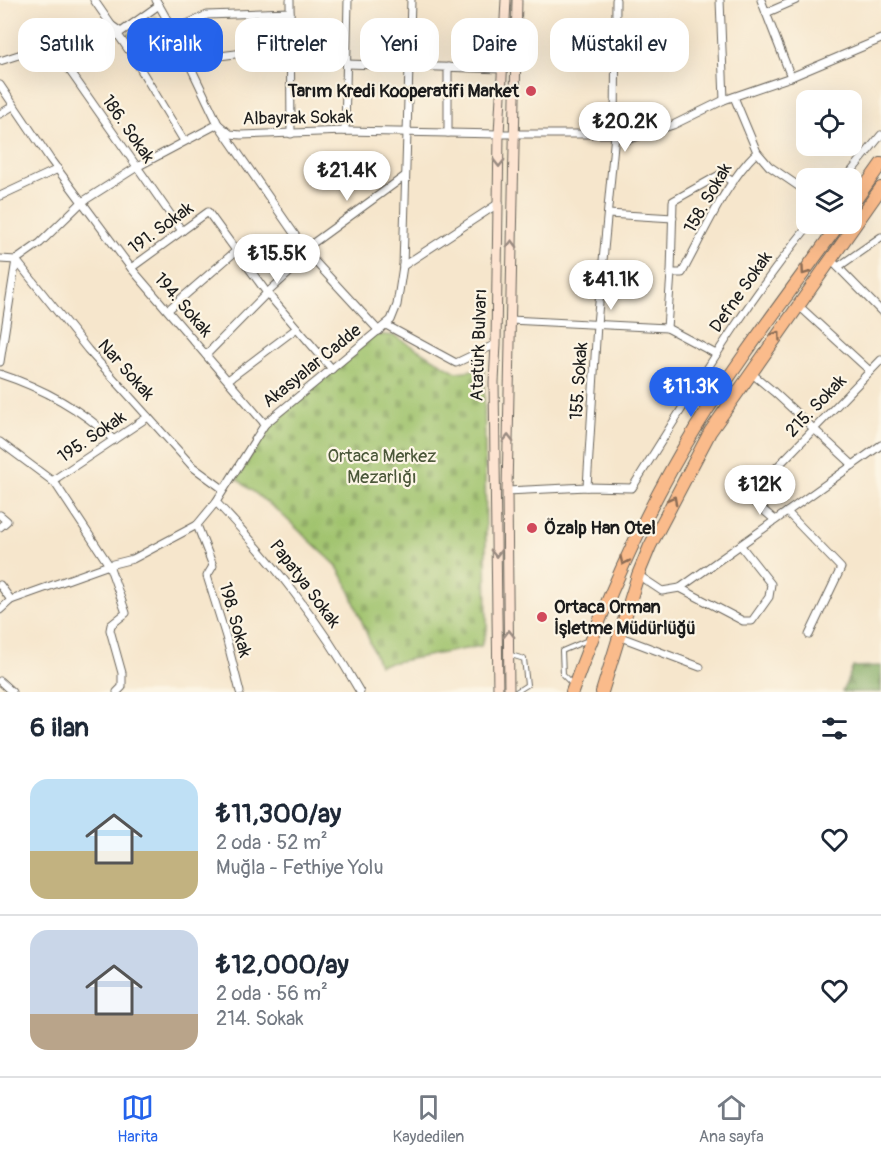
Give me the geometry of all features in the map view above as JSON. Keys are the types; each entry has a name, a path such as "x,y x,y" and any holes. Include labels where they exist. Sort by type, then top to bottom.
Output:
{"highway":[{"path":"862,191 881,164"},
{"path":"602,692 638,575 663,517 704,441 798,305 834,263 881,188"},
{"path":"573,689 619,572 643,521 696,427 832,234"}],"main road":[{"name":"Atatürk Bulvarı","path":"505,18 506,0"},
{"name":"Atatürk Bulvarı","path":"509,692 507,491 517,0"},
{"name":"Atatürk Bulvarı","path":"498,692 494,382 502,72"}],"street":[{"path":"94,0 106,18"},
{"path":"290,0 290,18"},
{"path":"348,0 348,18"},
{"name":"Akasyalar Cadde","path":"410,18 411,0"},
{"name":"155. Sokak","path":"587,487 597,324 615,134 616,0"},
{"path":"720,0 724,100"},
{"path":"760,0 791,77"},
{"path":"766,13 796,0"},
{"path":"115,28 121,32 158,2 167,18"},
{"path":"200,18 207,15 290,12"},
{"path":"115,31 127,48"},
{"name":"Albayrak Sokak","path":"16,260 40,243 82,201 137,167 218,124 230,134 408,131 615,134 627,140 673,125 724,100 791,77 881,39"},
{"path":"0,62 18,56"},
{"path":"439,66 451,67"},
{"path":"448,67 448,133"},
{"name":"186. Sokak","path":"71,72 182,231"},
{"path":"142,72 184,141"},
{"path":"194,72 218,124 307,252 379,331"},
{"path":"290,72 291,134"},
{"path":"345,131 347,72"},
{"name":"Akasyalar Cadde","path":"0,610 11,600 109,564 133,559 197,525 216,502 265,424 391,320 397,304 403,266 408,72"},
{"name":"194. Sokak","path":"0,85 131,268 265,424"},
{"path":"734,97 757,152 769,166 796,184"},
{"path":"0,114 13,106"},
{"path":"854,168 881,135"},
{"name":"158. Sokak","path":"671,273 682,273 732,182 757,152"},
{"path":"0,196 58,169"},
{"path":"667,328 673,201 721,174 732,182"},
{"path":"206,355 307,252 405,176"},
{"path":"403,266 499,203"},
{"name":"191. Sokak","path":"131,268 208,212 236,251"},
{"path":"608,214 673,218"},
{"name":"Defne Sokak","path":"507,491 587,487 633,488 716,354 771,274 802,234"},
{"path":"881,237 834,263 881,311"},
{"path":"168,310 236,251 267,292 332,369"},
{"path":"0,260 16,260 0,362"},
{"name":"Nar Sokak","path":"16,260 88,350 193,467 223,489"},
{"path":"798,305 870,371"},
{"path":"510,320 667,328 716,354"},
{"path":"386,325 456,363 496,344"},
{"path":"228,380 297,328"},
{"name":"215. Sokak","path":"775,520 748,497 881,360"},
{"path":"750,372 853,465"},
{"path":"0,374 24,382 70,405 114,440"},
{"name":"195. Sokak","path":"52,481 148,417"},
{"path":"0,442 52,481 109,564 126,613 111,625 110,630 122,679 128,692"},
{"path":"638,575 662,591 680,588 881,445"},
{"name":"Papatya Sokak","path":"216,502 255,543 308,608 360,692"},
{"path":"787,512 841,568 809,635"},
{"path":"0,515 7,522 0,527"},
{"name":"198. Sokak","path":"197,525 213,566 207,576 240,692"},
{"path":"680,588 743,621 752,621 769,597 771,584 741,546"},
{"path":"0,585 11,600"},
{"path":"618,636 700,667"},
{"path":"117,692 122,687 122,679"},
{"path":"0,681 12,692"}],"lane":[{"path":"573,689 563,675 562,651 592,639"},
{"path":"509,655 524,659 527,685 516,692"}],"green space":[{"name":"Ortaca Merkez Mezarlığı","path":"375,334 395,336 456,372 484,369 487,630 481,646 379,665 347,584 336,565 278,511 237,479 267,428"},
{"path":"881,666 881,692 842,692 853,667"}],"place":[{"name":"Tarım Kredi Kooperatifi Market","path":"531,91"},
{"name":"Özalp Han Otel","path":"532,528"},
{"name":"Ortaca Orman İşletme Müdürlüğü","path":"542,617"}]}
